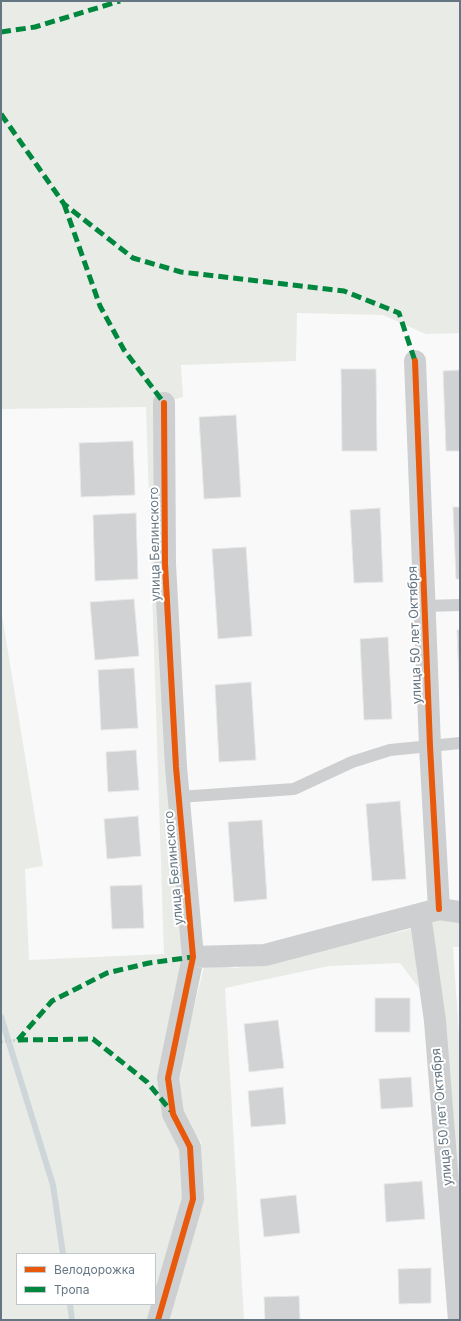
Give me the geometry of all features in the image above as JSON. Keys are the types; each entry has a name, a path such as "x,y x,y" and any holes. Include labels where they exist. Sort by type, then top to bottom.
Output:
{"street":[{"name":"улица 50 лет Октября","path":"416,361 430,746 440,912 435,1021 459,1320"},
{"name":"улица Белинского","path":"158,1320 192,1199 190,1147 173,1114 168,1078 193,957 179,797 165,564 164,403"},
{"path":"193,957 265,955 440,912"}],"lane":[{"path":"425,606 460,605"},
{"path":"179,797 294,789 352,762 390,750 460,743"}],"path":[{"path":"1,1042 18,1040"}],"shaded area":[{"path":"1,1 460,1 460,333 426,334 383,315 297,313 296,361 181,365 183,397 157,404 185,944 159,1080 202,1201 201,1142 181,1113 177,1076 205,963 235,968 257,965 412,929 419,988 400,963 329,966 225,988 244,1320 1,1320 1,609 43,866 25,869 29,960 164,954 146,407 1,409"},
{"path":"445,918 460,921 460,947 453,947 460,1052 460,1237 432,921"}],"building":[{"path":"341,369 376,369 377,451 342,451"},
{"path":"460,370 460,451 446,451 443,371"},
{"path":"236,415 241,497 204,499 199,417"},
{"path":"133,441 135,495 81,497 79,443"},
{"path":"453,507 460,507 460,579 456,579"},
{"path":"380,508 383,582 354,583 350,510"},
{"path":"136,513 138,579 95,581 93,515"},
{"path":"246,547 252,636 218,639 212,549"},
{"path":"134,599 139,656 95,660 90,602"},
{"path":"457,630 460,630 460,710"},
{"path":"388,637 392,719 364,720 360,639"},
{"path":"134,668 138,728 101,730 98,670"},
{"path":"251,682 256,760 219,762 215,685"},
{"path":"136,750 139,790 108,792 106,752"},
{"path":"400,801 406,879 372,881 366,804"},
{"path":"138,816 141,856 107,859 104,819"},
{"path":"262,820 267,899 234,902 228,822"},
{"path":"142,885 144,928 112,929 110,886"},
{"path":"375,998 410,998 410,1032 375,1032"},
{"path":"278,1020 284,1068 249,1072 244,1024"},
{"path":"411,1077 413,1107 381,1109 379,1079"},
{"path":"283,1087 286,1124 251,1127 248,1091"},
{"path":"422,1181 425,1219 386,1222 384,1184"},
{"path":"296,1195 300,1233 264,1237 260,1199"},
{"path":"431,1268 431,1303 399,1304 398,1269"},
{"path":"299,1296 300,1320 265,1320 264,1297"}],"waterway":[{"path":"1,1017 53,1185 63,1253"},
{"path":"70,1305 72,1320"}],"marked path":[{"path":"1,32 35,27 120,1"},
{"path":"1,114 64,204 133,258 181,272 344,291 399,313 415,361"},
{"path":"64,204 100,306 124,350 164,403"},
{"path":"18,1040 52,1001 107,973 149,963 193,957"},
{"path":"18,1040 93,1039 147,1082 171,1111"}],"cycle path":[{"path":"415,361 430,746 439,909"},
{"path":"158,1320 193,1199 190,1147 173,1114 168,1078 193,957 176,767 165,564 164,403"}]}
